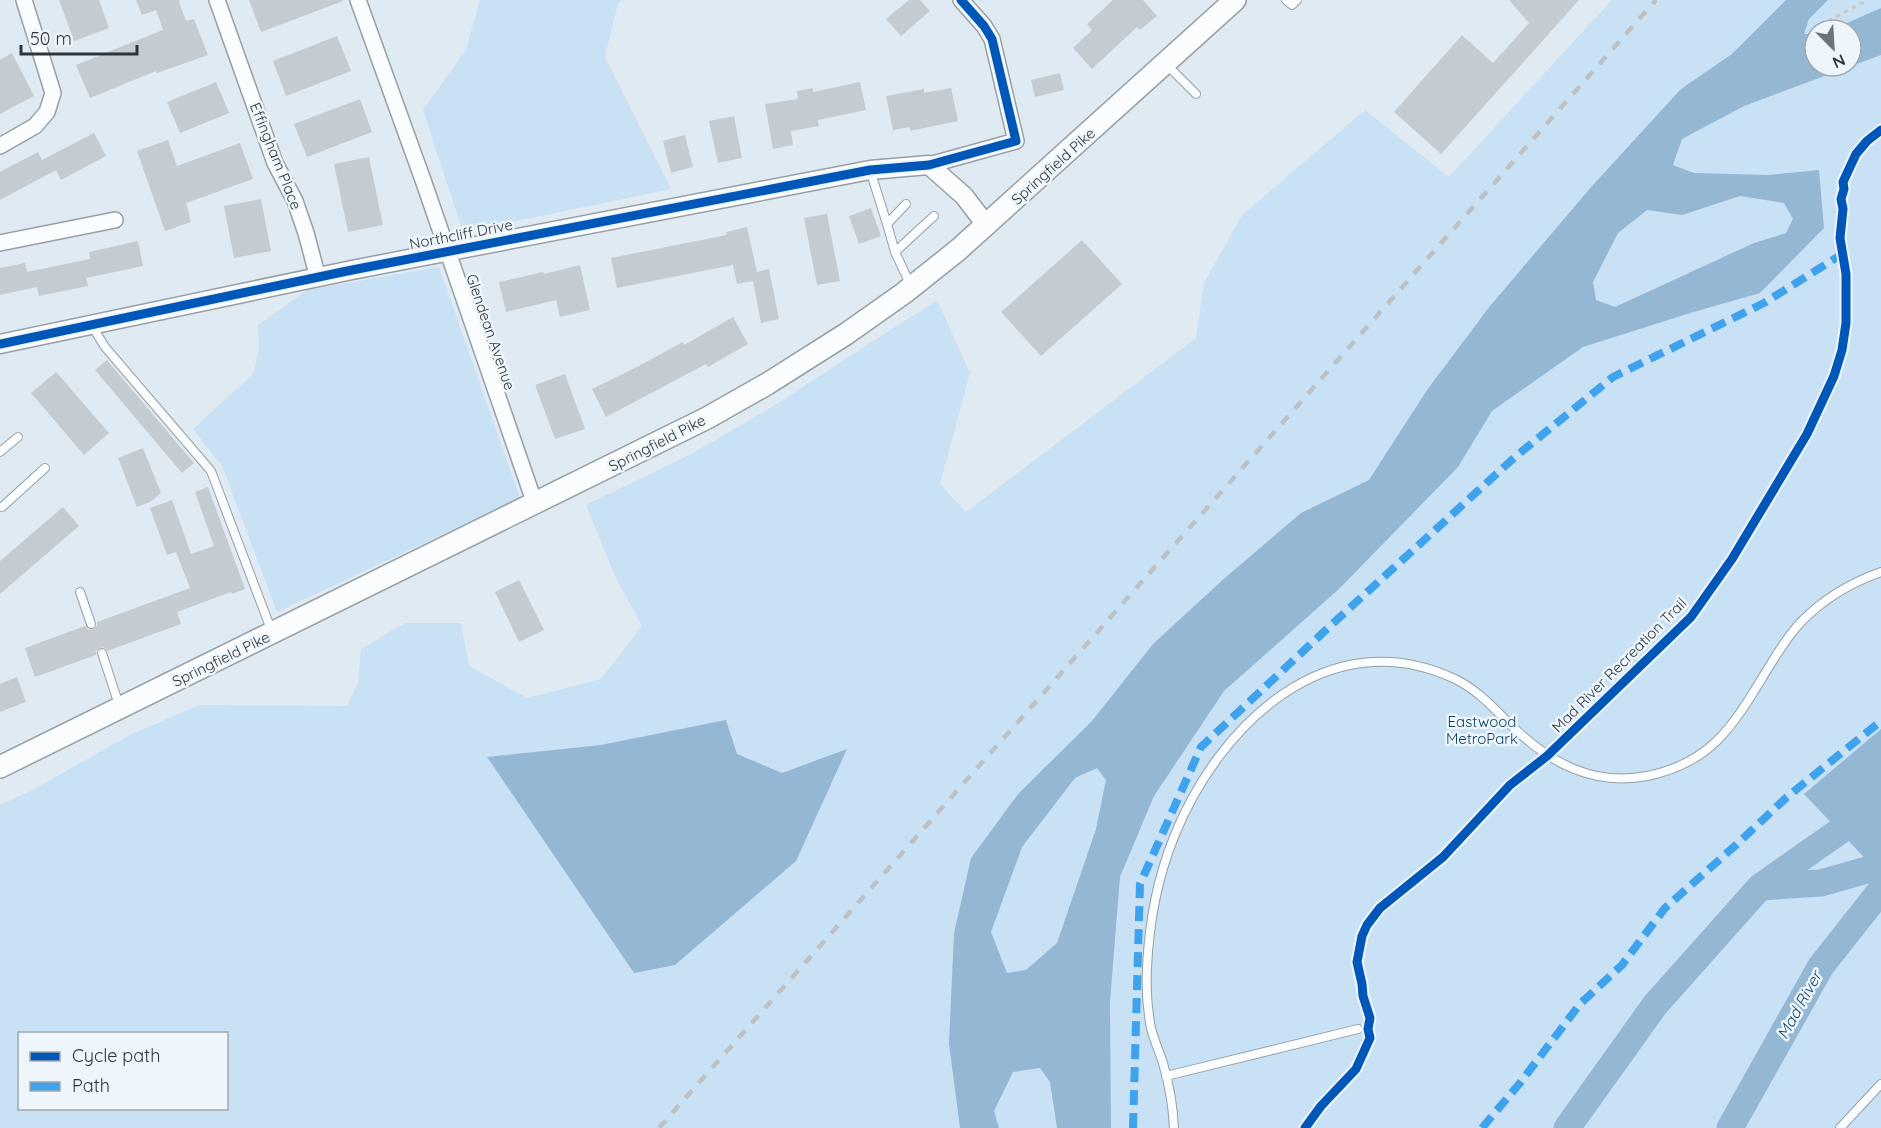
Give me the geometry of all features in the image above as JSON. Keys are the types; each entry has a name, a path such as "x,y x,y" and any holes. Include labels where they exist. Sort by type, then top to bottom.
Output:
{"main road":[{"name":"Springfield Pike","path":"0,767 535,504 707,418 767,384 846,334 912,287 987,226 1235,0"}],"street":[{"path":"0,146 35,126 47,112 53,93 24,0"},
{"name":"Effingham Place","path":"218,0 275,163 295,201 318,278"},
{"name":"Glendean Avenue","path":"358,0 416,159 535,504"},
{"path":"929,165 1016,141 992,39 962,0"},
{"path":"929,165 964,196 987,226"},
{"name":"Northcliff Drive","path":"0,344 447,252 870,170 929,165"},
{"path":"0,243 115,220"}],"lane":[{"path":"1286,0 1292,5 1297,0"},
{"path":"1166,64 1196,94"},
{"path":"870,170 895,252 912,287"},
{"path":"888,225 906,204"},
{"path":"895,252 934,216"},
{"path":"91,324 105,347 212,471 272,633"},
{"path":"0,452 18,437"},
{"path":"2,507 45,468"},
{"path":"1174,1128 1166,1076 1148,1011 1147,970 1151,925 1162,870 1173,838 1202,781 1221,755 1250,723 1290,688 1336,668 1365,663 1414,666 1457,680 1476,692 1494,706 1536,747 1564,765 1603,777 1644,776 1667,771 1686,763 1708,749 1736,720 1786,640 1799,624 1836,592 1863,578 1881,572"},
{"path":"80,592 91,624"},
{"path":"102,653 120,709"},
{"path":"1166,1076 1358,1029"},
{"path":"1840,1128 1881,1084"}],"path":[{"path":"1834,18 1868,0"}],"green space":[{"path":"480,0 623,0 618,3 605,57 671,189 463,232 423,110 466,50"},
{"name":"Eastwood MetroPark","path":"1612,0 1881,0 1881,1128 0,1128 0,805 34,789 132,734 200,705 347,706 358,683 361,649 405,623 461,623 469,666 527,698 601,679 642,626 615,576 586,505 693,453 767,410 937,300 970,373 940,484 966,512 1196,338 1204,283 1242,215 1365,110 1449,177"},
{"path":"439,267 520,498 277,612 222,466 193,429 253,374 259,349 258,325 307,290"}],"shaded area":[{"path":"1786,0 1828,0 1810,18 1803,18 1803,78 1819,78 1744,106 1682,139 1673,165 1694,173 1768,175 1819,170 1824,228 1760,293 1583,347 1492,411 1458,467 1339,589 1224,691 1154,796 1120,877 1110,1002 1111,1128 1057,1128 1050,1082 1040,1068 1013,1072 994,1111 999,1128 960,1128 949,1044 954,933 971,858 1019,793 1092,721 1153,644 1227,576 1301,513 1369,480 1427,390 1490,306 1592,186 1681,89 1732,54","holes":["1740,196 1784,203 1793,219 1786,233 1754,243 1615,307 1596,300 1593,282 1618,233 1647,210 1682,215","1097,768 1106,780 1096,829 1057,943 1026,970 1007,973 991,932 1022,847 1075,778"]},
{"path":"1881,8 1881,55 1863,62 1863,18 1858,18"},
{"path":"726,720 737,754 782,773 847,749 796,861 675,965 634,973 487,757 601,745"},
{"path":"1881,729 1881,875 1804,794"}],"building":[{"path":"59,0 99,0 109,28 74,41"},
{"path":"136,0 180,0 186,21 194,19 208,55 157,73 156,71 90,98 76,65 163,30 156,10 142,15"},
{"path":"249,0 343,0 343,1 261,32"},
{"path":"909,0 920,0 930,11 901,36 886,19"},
{"path":"1113,0 1143,0 1157,16 1140,30 1137,27 1092,69 1073,48 1092,30 1087,24"},
{"path":"1509,0 1579,0 1441,154 1394,112 1462,35 1493,63 1529,23"},
{"path":"337,36 351,71 286,96 273,61"},
{"path":"12,53 34,96 0,114 0,60"},
{"path":"1060,73 1064,90 1035,97 1031,80"},
{"path":"216,82 229,113 180,133 167,102"},
{"path":"860,82 866,110 818,120 819,126 791,131 793,145 773,149 765,104 798,99 797,91 813,88 813,92"},
{"path":"951,88 958,121 910,131 910,127 893,130 886,96 924,89 924,93"},
{"path":"360,99 372,132 307,157 294,124"},
{"path":"734,116 742,158 718,163 709,121"},
{"path":"94,133 106,156 61,180 56,170 0,200 0,172 38,152 42,160"},
{"path":"685,135 693,167 671,173 663,141"},
{"path":"168,140 177,166 240,143 253,179 186,203 191,222 165,231 137,151"},
{"path":"369,157 383,225 348,232 334,164"},
{"path":"261,199 271,251 234,258 224,206"},
{"path":"871,208 881,236 859,244 849,216"},
{"path":"827,214 840,281 817,285 804,218"},
{"path":"747,227 757,272 769,269 779,319 761,323 753,281 737,284 733,265 617,288 611,258 727,235 726,232"},
{"path":"1082,240 1122,284 1041,356 1001,312"},
{"path":"138,241 143,266 86,278 88,286 39,296 37,287 0,295 0,268 25,263 27,272 90,259 89,252"},
{"path":"580,265 590,310 560,317 556,300 506,312 499,282"},
{"path":"733,317 748,344 708,367 706,364 606,417 592,389 683,342 684,345"},
{"path":"107,360 194,463 182,473 95,370"},
{"path":"56,372 109,433 84,455 31,393"},
{"path":"565,374 585,429 555,439 535,385"},
{"path":"143,448 161,493 150,502 137,507 118,458"},
{"path":"208,487 245,589 177,612 181,624 107,651 104,647 100,648 96,651 96,655 35,677 25,648 85,626 89,630 93,629 97,626 97,622 190,588 176,552 167,555 150,508 172,500 191,554 214,546 195,492"},
{"path":"63,507 79,526 0,594 0,561"},
{"path":"519,580 544,630 519,642 495,592"},
{"path":"17,677 26,702 0,712 0,684"}],"waterway":[{"name":"Mad River","path":"1760,887 1864,814 1881,806"},
{"path":"1567,1128 1655,1005 1760,887 1821,883 1881,866"},
{"name":"Mad River","path":"1730,1128 1821,966 1881,890"}],"railway":[{"path":"659,1128 1656,0"}],"marked path":[{"path":"1133,1128 1140,884 1201,747 1515,457 1613,377 1764,303 1844,253"},
{"path":"1482,1128 1520,1083 1580,1004 1622,965 1665,908 1787,797 1881,721"}],"cycle path":[{"path":"0,344 352,270 870,170 929,165 1016,141 992,39 984,26 961,0"},
{"name":"Mad River Recreation Trail","path":"1305,1128 1321,1106 1356,1069 1370,1038 1368,1029 1370,1018 1363,996 1357,962 1362,936 1367,925 1380,908 1443,857 1510,785 1547,756 1691,617 1732,559 1807,434 1834,376 1842,350 1846,323 1846,274 1840,238 1843,182 1856,154 1881,130"}]}
